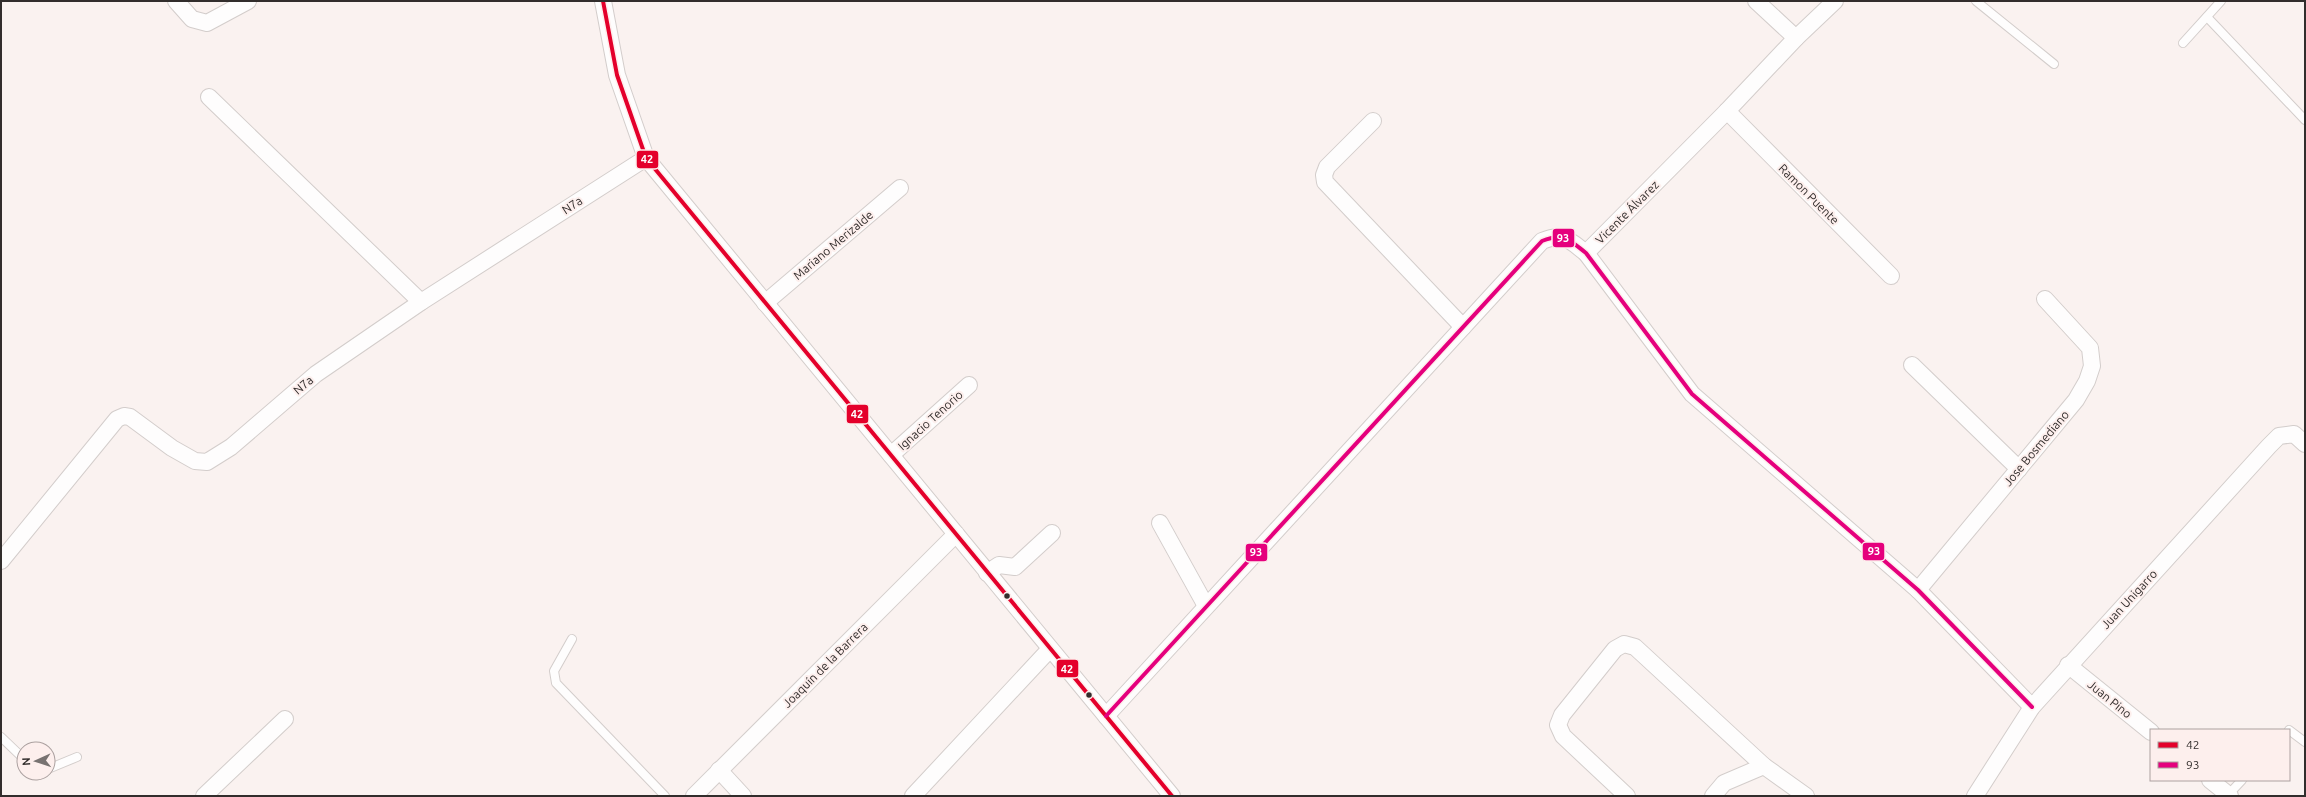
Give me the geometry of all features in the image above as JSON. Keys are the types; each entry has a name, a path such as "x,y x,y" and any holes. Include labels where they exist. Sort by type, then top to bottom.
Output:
{"street":[{"path":"176,1 192,19 207,23 248,1"},
{"path":"603,1 617,75 646,158 956,534 987,574 1172,796"},
{"path":"1756,1 1796,38"},
{"name":"Vicente Álvarez","path":"1106,716 1542,241 1554,236 1564,237 1586,253 1727,111 1796,38 1835,1"},
{"path":"209,97 421,302"},
{"name":"Ramon Puente","path":"1727,111 1891,276"},
{"path":"1373,121 1327,166 1324,175 1325,182 1463,327"},
{"name":"N7a","path":"1,561 120,417 130,417 172,448 195,461 207,462 231,447 316,374 421,302 646,158"},
{"name":"Mariano Merizalde","path":"765,303 900,188"},
{"path":"1586,253 1692,394 1918,590 2032,707"},
{"name":"Jose Bosmediano","path":"1918,590 2076,400 2087,381 2092,366 2090,348 2045,299"},
{"path":"1912,365 2019,469"},
{"name":"Ignacio Tenorio","path":"891,455 969,385"},
{"name":"Juan Unigarro","path":"1975,796 2032,707 2068,665 2279,436 2294,434 2305,444"},
{"path":"1160,523 1206,606"},
{"path":"987,574 999,565 1015,567 1052,532"},
{"name":"Joaquín de la Barrera","path":"694,796 956,534"},
{"path":"1627,796 1563,736 1558,725 1562,715 1615,649 1624,644 1635,647 1764,766 1806,796"},
{"path":"914,796 1050,649"},
{"name":"Juan Pino","path":"2068,665 2150,731"},
{"path":"204,796 285,719"},
{"path":"1712,796 1724,783 1764,766"},
{"path":"719,770 743,796"},
{"path":"2211,781 2229,795"}],"lane":[{"path":"1976,1 2054,64"},
{"path":"2183,43 2221,1"},
{"path":"2207,17 2305,120"},
{"path":"572,639 554,671 556,683 665,796"},
{"path":"2290,731 2305,742"},
{"path":"1,737 16,751"},
{"path":"56,766 77,757"},
{"path":"2229,795 2241,781"}],"transit line":[{"name":"42","path":"603,1 617,75 646,158 1172,796"},
{"name":"93","path":"1106,716 1542,241 1556,237 1561,237 1570,241 1586,253 1692,394 1918,590 2032,707"}]}
